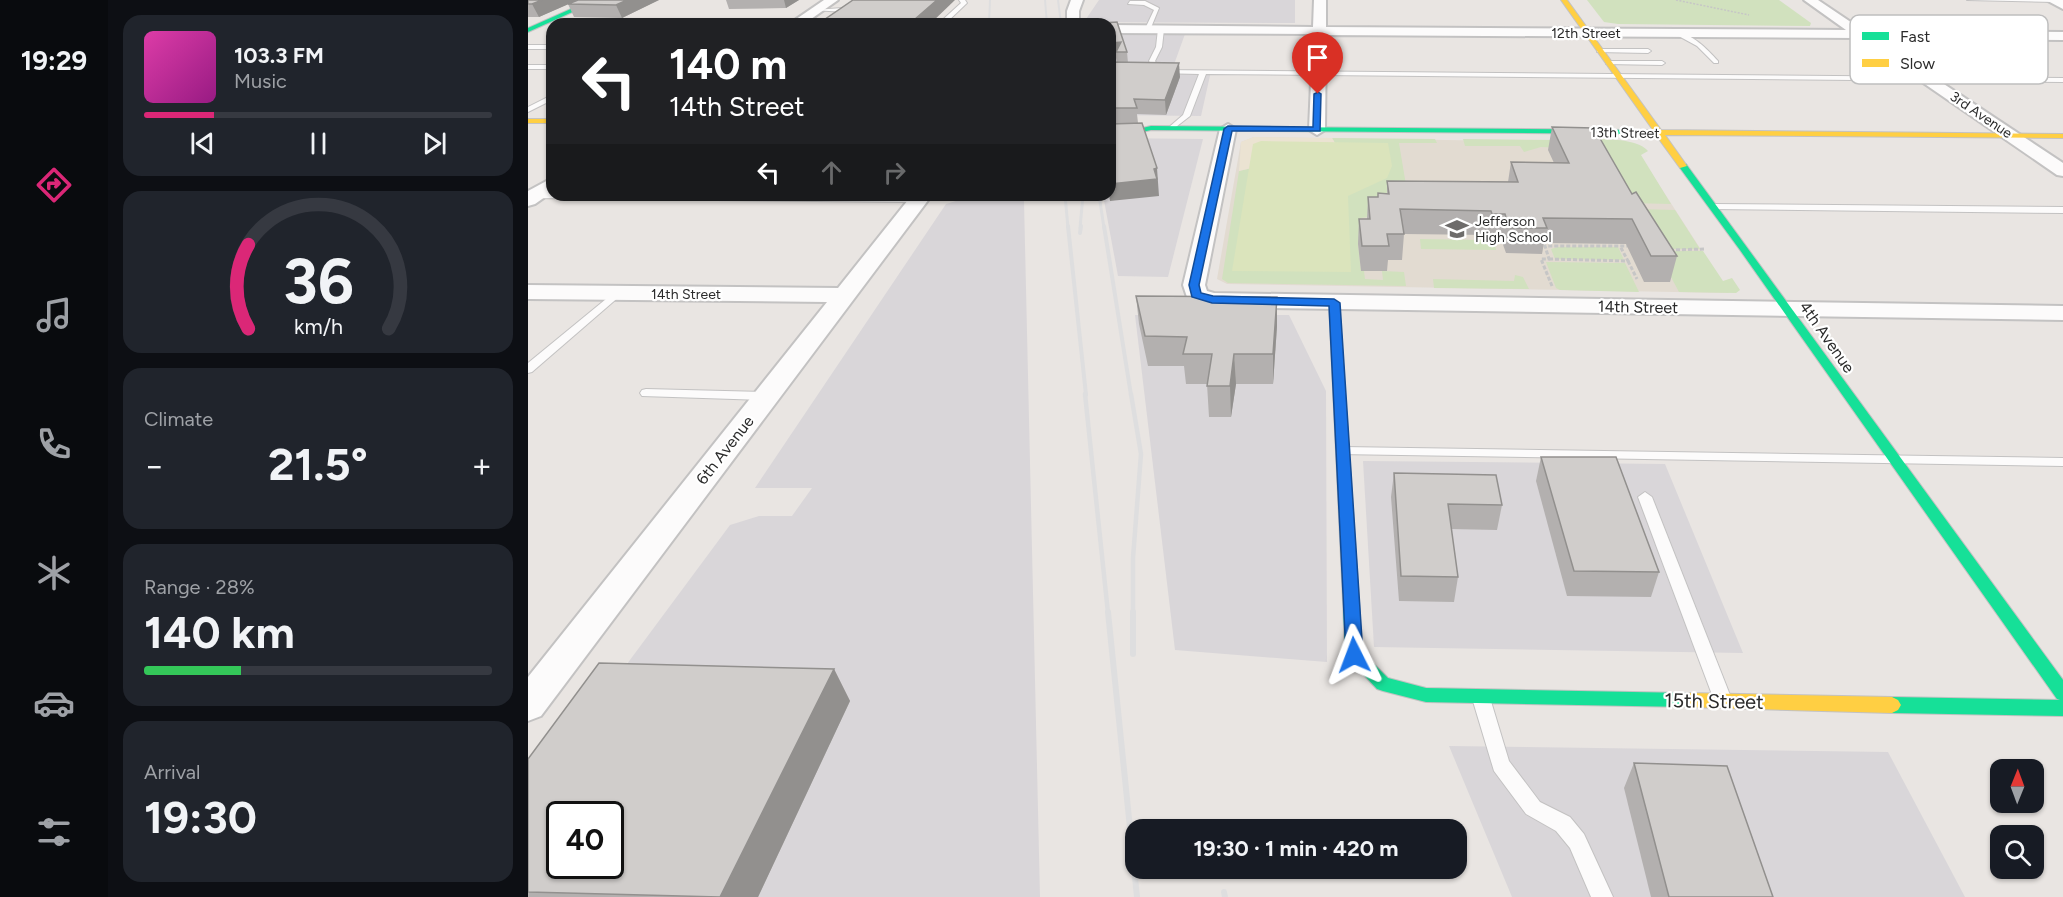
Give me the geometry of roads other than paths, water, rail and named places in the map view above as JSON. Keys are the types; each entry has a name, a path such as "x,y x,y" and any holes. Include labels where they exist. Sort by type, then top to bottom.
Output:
{"street":[{"path":"547,18 579,0"},
{"path":"552,18 596,0"},
{"path":"804,18 832,0"},
{"path":"1073,18 1077,0"},
{"path":"1317,130 1320,0"},
{"name":"4th Avenue","path":"1564,0 2063,694"},
{"name":"3rd Avenue","path":"1810,0 1850,26"},
{"path":"2053,0 2063,5"},
{"name":"12th Street","path":"1116,29 1850,35"},
{"name":"12th Street","path":"2048,36 2063,36"},
{"name":"3rd Avenue","path":"1935,84 2063,171"},
{"path":"528,121 546,121"},
{"name":"13th Street","path":"1116,124 1137,124 1151,128"},
{"name":"13th Street","path":"1116,131 1172,128 2063,136"},
{"name":"14th Street","path":"1228,129 1194,285 1196,295 1212,300 2063,313"},
{"path":"530,197 546,188"},
{"name":"6th Avenue","path":"528,705 540,675 766,396 918,201"},
{"name":"14th Street","path":"528,292 845,295"},
{"path":"1334,303 1343,451"},
{"name":"15th Street","path":"1343,451 1354,655 1383,684 1426,695 2063,708"}],"lane":[{"path":"817,10 844,10 870,0"},
{"path":"948,18 964,3 962,0"},
{"path":"1970,0 2053,0"},
{"path":"1130,3 1147,4 1157,9 1155,29 1159,47 1152,61 1159,72"},
{"path":"1677,33 1699,45 1716,62"},
{"path":"528,47 546,47"},
{"path":"1599,51 1648,51"},
{"path":"1608,63 1662,63"},
{"path":"528,67 546,67"},
{"path":"1149,72 1850,78"},
{"path":"1172,128 1186,116 1203,72"},
{"path":"2048,80 2063,80"},
{"path":"528,110 546,100"},
{"path":"530,197 546,197"},
{"path":"1714,207 2063,210"},
{"path":"528,369 617,293"},
{"path":"646,393 766,396"},
{"path":"1343,451 2063,462"},
{"path":"1645,497 1723,702"},
{"path":"1481,696 1501,765 1533,808 1563,824 1577,841 1602,897"}],"railway":[{"path":"989,18 990,0"},
{"path":"1045,0 1046,18"},
{"path":"1058,0 1060,18"},
{"path":"1066,201 1068,228"},
{"path":"1080,228 1082,201"},
{"path":"1100,201 1104,228"},
{"path":"1068,226 1086,395"},
{"path":"1080,233 1081,226"},
{"path":"1104,226 1131,395"},
{"path":"1085,394 1108,613"},
{"path":"1131,394 1141,454 1133,558 1133,654"},
{"path":"1108,612 1137,897"},
{"path":"1224,892 1225,897"}],"place":[{"name":"Jefferson High School","path":"1457,229"}]}
